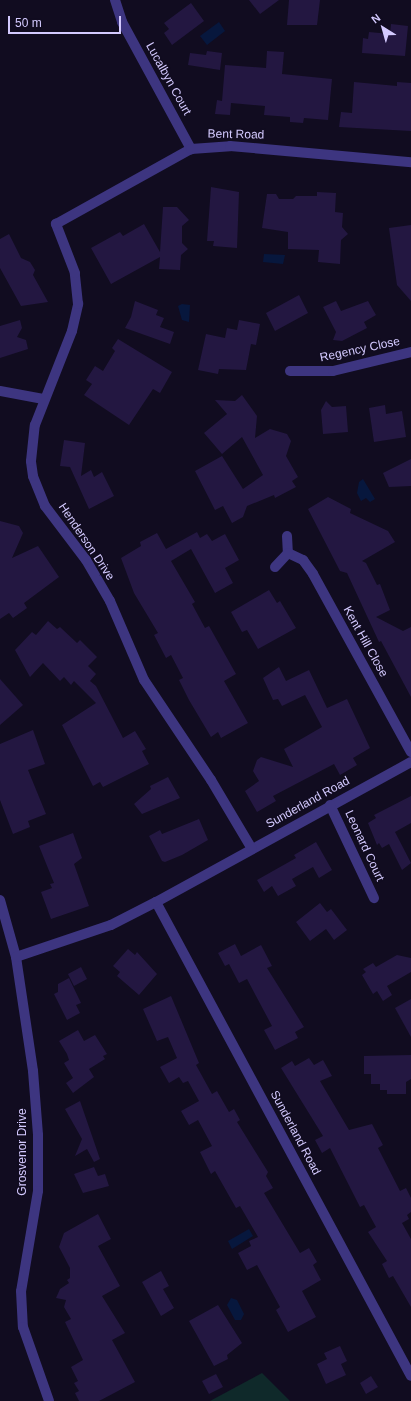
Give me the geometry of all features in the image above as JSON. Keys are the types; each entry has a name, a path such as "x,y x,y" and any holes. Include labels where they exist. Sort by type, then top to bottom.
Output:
{"street":[{"name":"Lucalbyn Court","path":"115,0 122,22 192,149"},
{"name":"Bent Road","path":"56,224 192,149 236,146 411,162"},
{"name":"Henderson Drive","path":"56,224 75,273 78,304 72,331 43,399 35,425 31,461 33,476 46,506 94,574 144,680 211,780 252,849"},
{"name":"Regency Close","path":"290,371 333,371 411,352"},
{"path":"0,391 43,399"},
{"path":"274,567 288,553 287,536"},
{"name":"Kent Hill Close","path":"288,553 303,560 314,574 411,752"},
{"name":"Sunderland Road","path":"16,957 111,925 156,902 330,805 411,762"},
{"name":"Leonard Court","path":"330,805 374,898"},
{"name":"Grosvenor Drive","path":"0,900 16,957 33,1071 38,1135 38,1191 21,1291 23,1327 48,1401"},
{"name":"Sunderland Road","path":"156,902 411,1376"}],"green space":[{"path":"262,1373 290,1401 210,1401"}],"water":[{"path":"219,22 225,31 207,45 200,36"},
{"path":"264,254 285,255 283,264 263,262"},
{"path":"182,304 190,305 189,322 182,320 178,306"},
{"path":"363,479 375,499 370,502 366,498 361,501 357,493 359,482"},
{"path":"249,1229 253,1236 232,1249 228,1241"},
{"path":"231,1298 237,1300 244,1314 241,1320 235,1320 227,1305"}],"building":[{"path":"249,0 279,0 260,14"},
{"path":"289,0 320,0 317,25 287,25"},
{"path":"191,3 204,21 172,45 164,33 169,29 164,23"},
{"path":"391,24 408,26 405,56 362,53 363,38 368,39 369,32 390,34"},
{"path":"207,51 222,53 220,70 188,65 190,53 206,55"},
{"path":"267,51 284,52 282,74 332,79 328,120 304,118 303,123 290,122 290,117 264,115 265,106 231,103 230,115 215,114 217,100 222,101 225,65 266,68"},
{"path":"354,82 397,86 397,82 411,83 411,131 339,127 341,112 352,113"},
{"path":"211,187 239,192 237,248 213,246 214,241 207,241"},
{"path":"317,192 336,193 335,212 343,213 342,227 348,234 341,240 340,264 318,262 319,250 288,249 288,232 262,228 267,194 276,194 279,199 293,199 296,196 317,196"},
{"path":"163,207 177,207 189,220 182,226 182,243 188,249 181,255 180,270 159,269 160,257 111,284 91,248 120,232 123,236 144,224 160,252"},
{"path":"411,225 411,301 397,285 389,228"},
{"path":"9,234 21,258 30,262 35,270 33,275 48,302 21,306 0,268 0,239"},
{"path":"299,295 308,313 275,331 266,313"},
{"path":"135,301 158,310 156,315 164,318 160,327 174,332 170,344 125,328 131,317"},
{"path":"336,301 341,311 368,301 376,315 364,322 367,328 342,341 333,340 336,332 323,307"},
{"path":"20,320 22,328 17,337 26,340 28,349 0,358 0,326"},
{"path":"239,320 260,324 256,345 251,344 246,370 219,369 218,374 198,370 206,334 225,338 227,328 237,330"},
{"path":"118,339 172,372 160,393 153,389 129,425 84,395 92,384 86,380 95,366 103,371 115,351 112,348"},
{"path":"242,395 257,416 255,438 270,429 287,434 291,441 286,456 298,477 292,481 296,487 275,498 274,495 247,506 243,517 232,523 223,506 215,510 195,471 222,456 243,489 263,475 242,437 222,454 204,433 227,414 215,400 235,401"},
{"path":"326,401 332,407 346,406 348,432 323,434 321,410"},
{"path":"385,405 386,414 402,411 406,437 374,442 369,408"},
{"path":"64,440 85,443 81,476 91,470 94,477 102,472 114,496 89,509 70,467 60,466"},
{"path":"411,459 411,486 389,487 383,473"},
{"path":"328,497 351,509 350,513 388,531 395,542 362,561 366,563 377,585 380,584 390,610 376,617 403,631 411,627 411,697 381,641 379,642 347,573 340,571 308,509"},
{"path":"0,521 19,526 23,533 12,558 38,546 59,577 24,603 27,608 13,618 9,613 0,619"},
{"path":"197,532 200,538 207,534 212,541 225,534 239,560 225,568 233,583 215,593 191,549 171,561 195,602 192,604 205,628 209,626 236,674 224,681 248,723 221,738 218,732 211,737 189,700 179,680 183,678 171,655 166,658 154,635 158,633 134,593 121,558 141,546 140,542 157,533 166,549"},
{"path":"269,590 277,603 280,601 296,628 258,649 247,630 242,632 231,612"},
{"path":"48,621 57,629 60,627 77,643 80,640 97,657 88,666 96,674 90,681 96,686 123,738 135,731 146,749 142,751 149,764 103,787 100,782 93,786 62,725 96,703 74,681 71,685 64,677 60,681 43,663 30,677 15,650 32,632 36,635"},
{"path":"279,667 286,681 309,670 327,708 347,699 370,748 353,758 357,765 340,775 334,764 273,796 276,801 257,812 245,791 259,781 253,771 257,760 261,757 293,767 284,749 322,727 305,695 282,706 278,699 273,700 263,678"},
{"path":"0,679 23,705 0,725"},
{"path":"33,730 45,764 28,770 46,814 28,821 30,827 13,834 0,800 0,744"},
{"path":"168,777 180,798 142,814 134,804 151,789 150,786"},
{"path":"411,796 411,823 395,832 411,863 402,870 389,844 382,848 379,843 377,845 368,823 376,818 374,815"},
{"path":"199,819 208,840 182,855 165,862 162,861 149,836 160,830 162,834"},
{"path":"73,833 82,858 74,864 89,906 51,919 41,892 52,888 50,884 54,883 39,846"},
{"path":"316,842 332,870 319,878 313,867 292,879 296,886 278,896 272,886 264,892 257,880 296,858 294,855"},
{"path":"320,903 327,912 331,909 347,930 334,940 326,929 310,941 296,922"},
{"path":"235,944 241,956 261,945 272,966 267,968 304,1027 295,1032 298,1038 275,1050 264,1030 272,1026 247,979 239,983 229,964 225,966 218,953"},
{"path":"128,949 135,955 137,952 157,974 139,995 117,976 120,972 113,966"},
{"path":"397,955 411,958 411,972 387,986 392,995 383,1001 377,991 373,994 362,975 366,972 363,969 373,963 376,967"},
{"path":"81,967 87,979 74,986 68,974"},
{"path":"69,978 81,1003 76,1005 80,1013 67,1020 54,994 58,992 58,984"},
{"path":"171,996 199,1063 196,1065 212,1094 217,1091 229,1112 234,1109 240,1120 237,1122 268,1172 266,1176 273,1188 264,1193 300,1253 309,1248 317,1262 313,1265 321,1280 302,1291 316,1317 288,1332 276,1310 280,1307 257,1265 247,1270 238,1253 251,1246 249,1241 258,1237 240,1206 236,1208 215,1171 211,1174 200,1152 212,1146 198,1120 189,1125 181,1111 199,1101 188,1081 183,1083 179,1077 169,1083 160,1067 177,1058 168,1037 157,1041 143,1009"},
{"path":"411,999 411,1037 395,1008"},
{"path":"78,1030 84,1041 95,1035 107,1054 103,1056 105,1059 89,1069 94,1077 73,1093 66,1083 73,1078 64,1063 69,1060 59,1041"},
{"path":"411,1055 411,1079 406,1082 406,1094 387,1094 387,1090 380,1090 380,1084 371,1084 371,1074 364,1074 364,1056"},
{"path":"309,1058 314,1065 323,1060 332,1076 320,1081 349,1130 372,1124 383,1145 378,1148 400,1191 406,1188 411,1198 411,1212 407,1215 409,1219 402,1223 411,1239 411,1307 393,1276 389,1278 382,1264 387,1261 368,1232 376,1227 364,1205 360,1207 330,1148 322,1153 315,1140 323,1136 281,1068 292,1061 295,1066"},
{"path":"80,1101 100,1159 94,1162 87,1149 75,1156 82,1139 65,1109"},
{"path":"94,1167 98,1176 105,1174 109,1186 83,1193 74,1174"},
{"path":"98,1214 111,1239 98,1246 120,1286 102,1296 125,1333 112,1340 135,1382 99,1401 79,1401 75,1393 79,1391 74,1383 78,1381 71,1367 83,1360 65,1322 71,1319 64,1307 66,1300 56,1298 60,1289 69,1283 67,1280 70,1278 70,1268 59,1247 64,1233"},
{"path":"161,1271 169,1286 163,1289 174,1308 161,1316 142,1282"},
{"path":"218,1305 242,1343 227,1355 228,1359 214,1366 189,1321"},
{"path":"340,1346 347,1361 341,1364 346,1375 326,1384 317,1364 327,1359 324,1353"},
{"path":"216,1374 223,1387 209,1394 202,1381"},
{"path":"371,1376 378,1387 366,1394 360,1383"}]}
